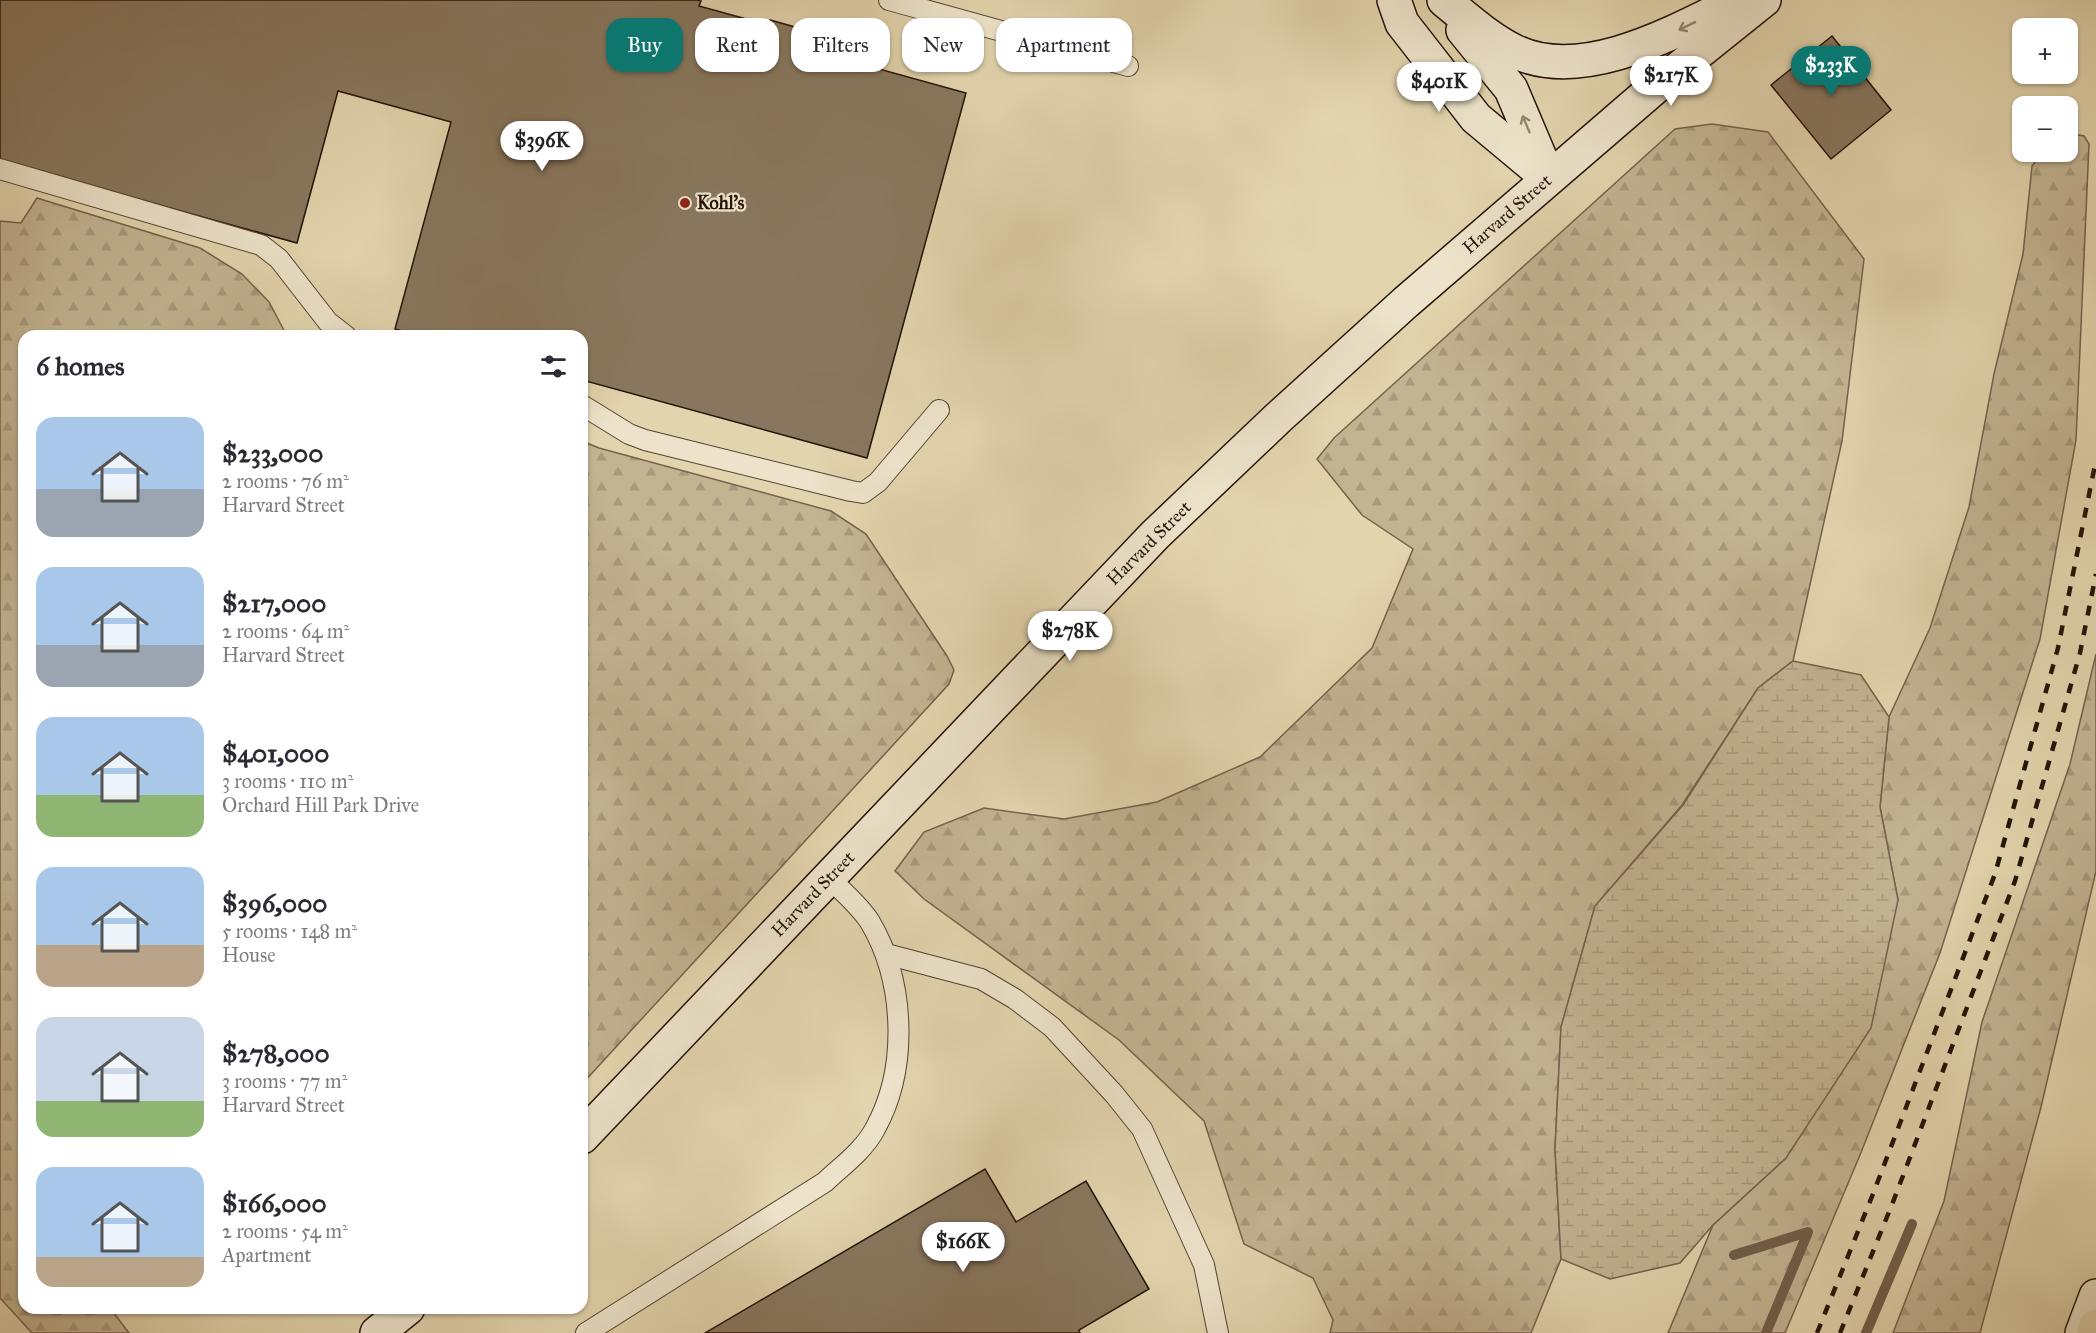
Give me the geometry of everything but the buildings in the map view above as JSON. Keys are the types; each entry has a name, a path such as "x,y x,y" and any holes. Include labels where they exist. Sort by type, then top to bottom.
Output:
{"highway":[{"path":"2094,1333 2096,1326"}],"main road":[{"path":"1394,0 1402,23 1476,118 1548,178"},
{"path":"1439,0 1511,89 1548,178"},
{"path":"1444,0 1481,30 1516,52 1536,59 1556,61 1597,58 1640,47 1739,0"},
{"name":"Harvard Street","path":"588,1131 1155,535 1278,418 1406,302 1653,89 1764,0"},
{"path":"2082,1333 2096,1296"},
{"path":"376,1333 400,1314"}],"lane":[{"path":"889,0 996,30"},
{"path":"0,169 261,245 279,260 328,322 338,330"},
{"path":"588,409 629,434 645,440 851,491 863,492 878,482 939,410"},
{"path":"586,1333 825,1182 856,1153 875,1130 891,1093 898,1047 896,992 886,954 869,920 830,878"},
{"path":"886,954 981,979 1016,999 1052,1027 1114,1094 1142,1129 1204,1265 1218,1333"}],"green space":[{"path":"1712,124 1768,132 1864,259 1842,441 1793,661 1758,688 1682,805 1595,906 1561,1027 1555,1149 1561,1259 1531,1333 1330,1333 1333,1320 1313,1278 1244,1244 1204,1121 1119,1040 924,899 895,871 924,832 984,808 1064,819 1157,802 1260,757 1372,648 1413,549 1362,515 1317,459 1334,438 1675,129"},
{"path":"2078,135 2084,136 2089,144 2076,440 2040,639 1940,953 1860,1155 1785,1333 1668,1333 1713,1225 1786,1158 1898,900 1880,807 1889,717 1930,628 1969,507 1994,374 2023,254 2032,166 2035,162 2078,162"},
{"path":"37,198 200,248 242,274 269,302 284,330 18,330 18,1314 115,1314 129,1333 32,1333 0,1298 0,221 21,223"},
{"path":"588,443 831,511 866,534 947,656 954,670 949,684 588,1077"},
{"path":"2096,654 2096,871 2041,1107 1980,1333 1893,1333 1944,1201 1982,1022 2070,764"},
{"path":"1793,661 1861,675 1889,717 1880,807 1898,900 1871,1028 1786,1158 1713,1225 1680,1263 1610,1279 1561,1259 1555,1149 1561,1027 1595,906 1683,805 1758,688"}],"waterway":[{"path":"1866,1333 1912,1224"},
{"path":"1734,1255 1808,1232 1766,1333"}],"railway":[{"path":"1817,1333 1873,1194 1995,874 2058,648 2096,460"},
{"path":"1840,1333 1893,1202 2015,881 2080,653 2096,574"}],"place":[{"name":"Kohl's","path":"685,203"}]}
